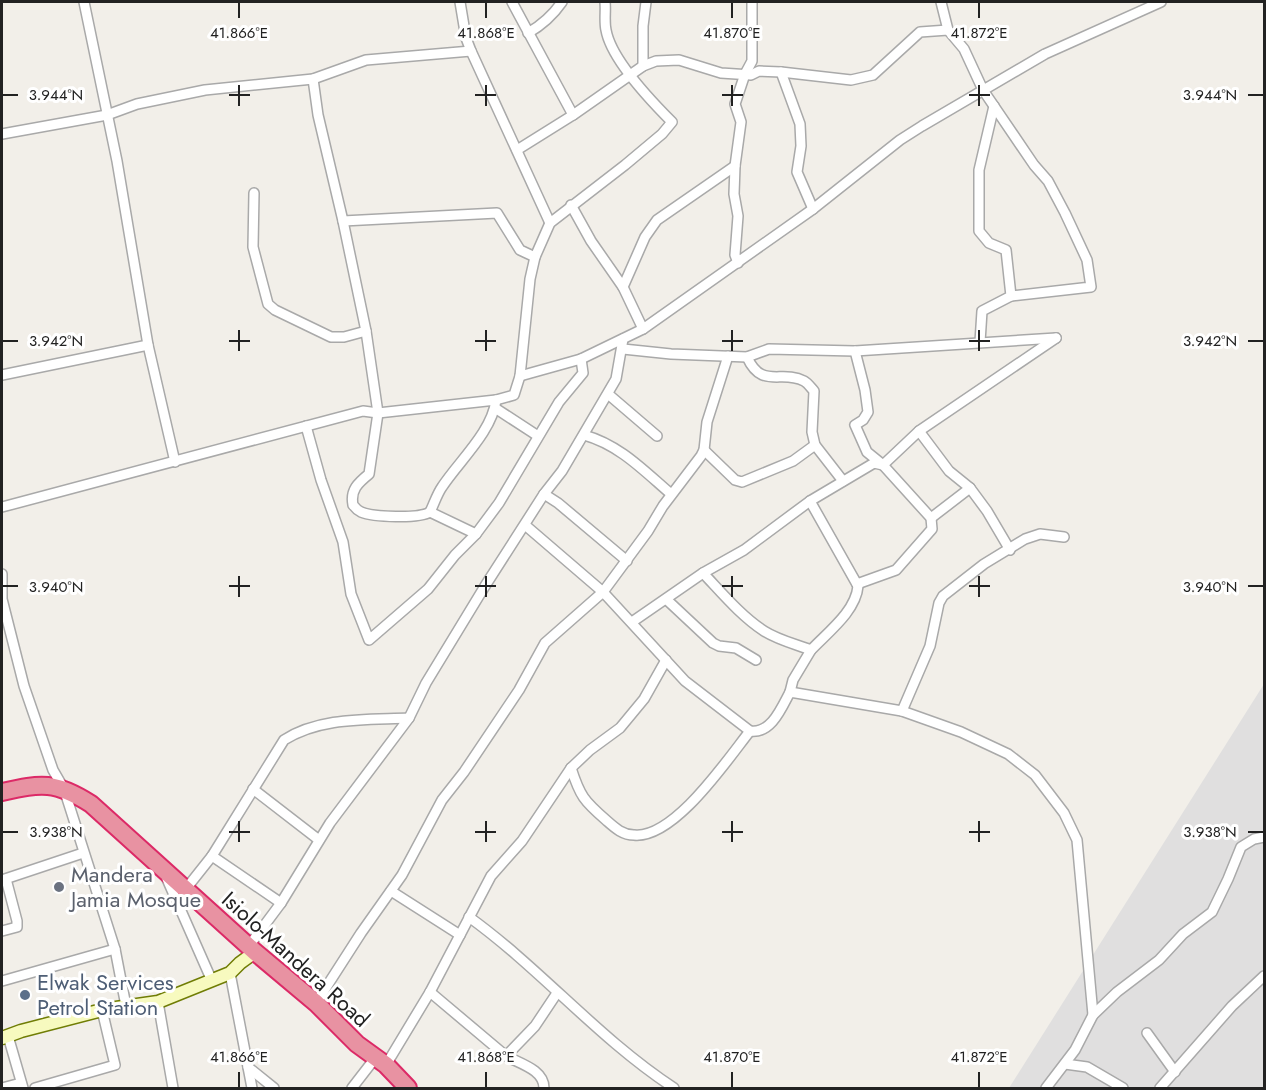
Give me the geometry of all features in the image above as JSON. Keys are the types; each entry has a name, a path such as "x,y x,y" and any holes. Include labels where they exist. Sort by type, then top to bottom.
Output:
{"highway":[{"name":"Isiolo-Mandera Road","path":"2,792 39,785 64,789 91,804 252,949 316,1003 357,1044 381,1061 408,1089"}],"main road":[{"path":"5,1037 102,1010 158,1002 230,973 252,949"}],"street":[{"path":"84,2 117,161 148,345 175,462"},
{"path":"460,2 466,38 471,51 550,223"},
{"path":"512,2 573,115"},
{"path":"528,33 554,13 562,2"},
{"path":"2,507 363,411 378,413 495,404 514,394 520,376 530,279 535,257 550,223 625,165 662,134 672,122 644,92 614,49 606,31 605,2"},
{"path":"643,66 643,26 646,2"},
{"path":"738,263 735,255 738,216 734,194 741,122 735,104 752,61 752,2"},
{"path":"941,2 948,30 964,49 983,90 1034,165 1048,181 1065,213 1087,260 1091,287 1011,296 982,311 980,342"},
{"path":"520,376 581,359 623,344 813,209 900,140 1045,54 1161,2"},
{"path":"517,150 573,115 630,74 656,61 679,60 721,73 751,75 759,71 781,72 851,80 873,75 920,32 948,30"},
{"path":"2,134 107,115 138,104 205,90 313,79 366,60 471,51"},
{"path":"781,72 800,124 801,146 797,172 813,209"},
{"path":"313,79 318,115 366,331 378,413 369,474 357,484 352,495 353,505 364,513 388,516 422,516 430,512 442,487 462,464 495,404"},
{"path":"994,106 979,170 979,231 989,243 1006,250 1011,296"},
{"path":"623,287 649,229 657,220 735,166"},
{"path":"254,192 253,247 268,304 275,310 331,337 344,337 366,331"},
{"path":"571,205 591,241 623,287 643,329"},
{"path":"343,221 494,212 497,213 520,250 535,257"},
{"path":"623,344 747,357 769,349 855,351 1056,338 919,431 883,465"},
{"path":"252,949 319,840 409,718 426,683 485,586 544,494 562,471 616,379 623,344"},
{"path":"2,375 148,345"},
{"path":"855,351 868,412 863,420 855,425 867,452 883,465 931,518 932,529 896,570 857,584"},
{"path":"316,1003 419,846 442,800 464,772 519,690 544,643 603,592 704,450 707,422 728,356"},
{"path":"747,357 756,372 766,377 803,381 814,391 812,432 815,445 843,481"},
{"path":"306,426 321,480 343,542 351,594 369,640 428,589 455,555 476,534 499,503 559,402 582,373 581,359"},
{"path":"608,394 657,436"},
{"path":"495,404 538,436"},
{"path":"919,431 949,471 970,488 987,511 1010,550"},
{"path":"584,435 600,440 622,452 671,494"},
{"path":"704,450 735,480 742,482 783,466 815,445"},
{"path":"632,622 703,573 744,550 810,501 874,463 883,465"},
{"path":"931,518 970,488"},
{"path":"544,494 627,561"},
{"path":"525,525 603,592 684,681 750,731 759,732 766,729 790,692 793,680 811,650 846,613 857,596 857,584 810,501"},
{"path":"430,512 476,534"},
{"path":"902,711 930,646 939,603 943,596 984,564 1032,536 1040,534 1064,537"},
{"path":"703,573 746,617 763,630 779,639 811,650"},
{"path":"2,574 4,618 32,710 53,770 64,789 115,949 126,1006"},
{"path":"666,599 713,643 736,648 756,660"},
{"path":"352,1089 381,1061 430,992 491,876 522,841 571,768 590,750 620,728 644,699 666,660"},
{"path":"790,692 902,711 961,732 1008,754 1035,774 1064,813 1077,840 1093,1015"},
{"path":"186,890 212,856 284,741 298,731 314,726 339,722 409,718"},
{"path":"571,768 578,790 596,811 625,834 643,835 672,819 691,804 750,731"},
{"path":"253,789 319,840"},
{"path":"1046,1089 1075,1050 1093,1015 1117,992 1159,960 1183,934 1212,912 1241,847 1254,839 1264,837"},
{"path":"2,931 17,927 4,879 83,853"},
{"path":"212,856 281,903"},
{"path":"162,867 212,981"},
{"path":"391,891 460,935"},
{"path":"469,917 516,953 557,993 641,1067 674,1089"},
{"path":"2,981 115,949"},
{"path":"230,973 252,1089"},
{"path":"1160,1089 1232,1006 1264,976"},
{"path":"430,992 506,1056 540,1074 545,1085 544,1089"},
{"path":"506,1056 535,1026 557,993"},
{"path":"158,1002 173,1089"},
{"path":"35,1089 115,1065 102,1010"},
{"path":"1147,1033 1175,1072"},
{"path":"2,1089 22,1086 5,1037"},
{"path":"1065,1064 1087,1067 1123,1089"},
{"path":"248,1067 274,1089"}],"shaded area":[{"path":"1264,684 1264,1088 1009,1088"}],"place":[{"name":"Mandera Jamia Mosque","path":"59,887"},
{"name":"Elwak Services Petrol Station","path":"25,995"}]}
